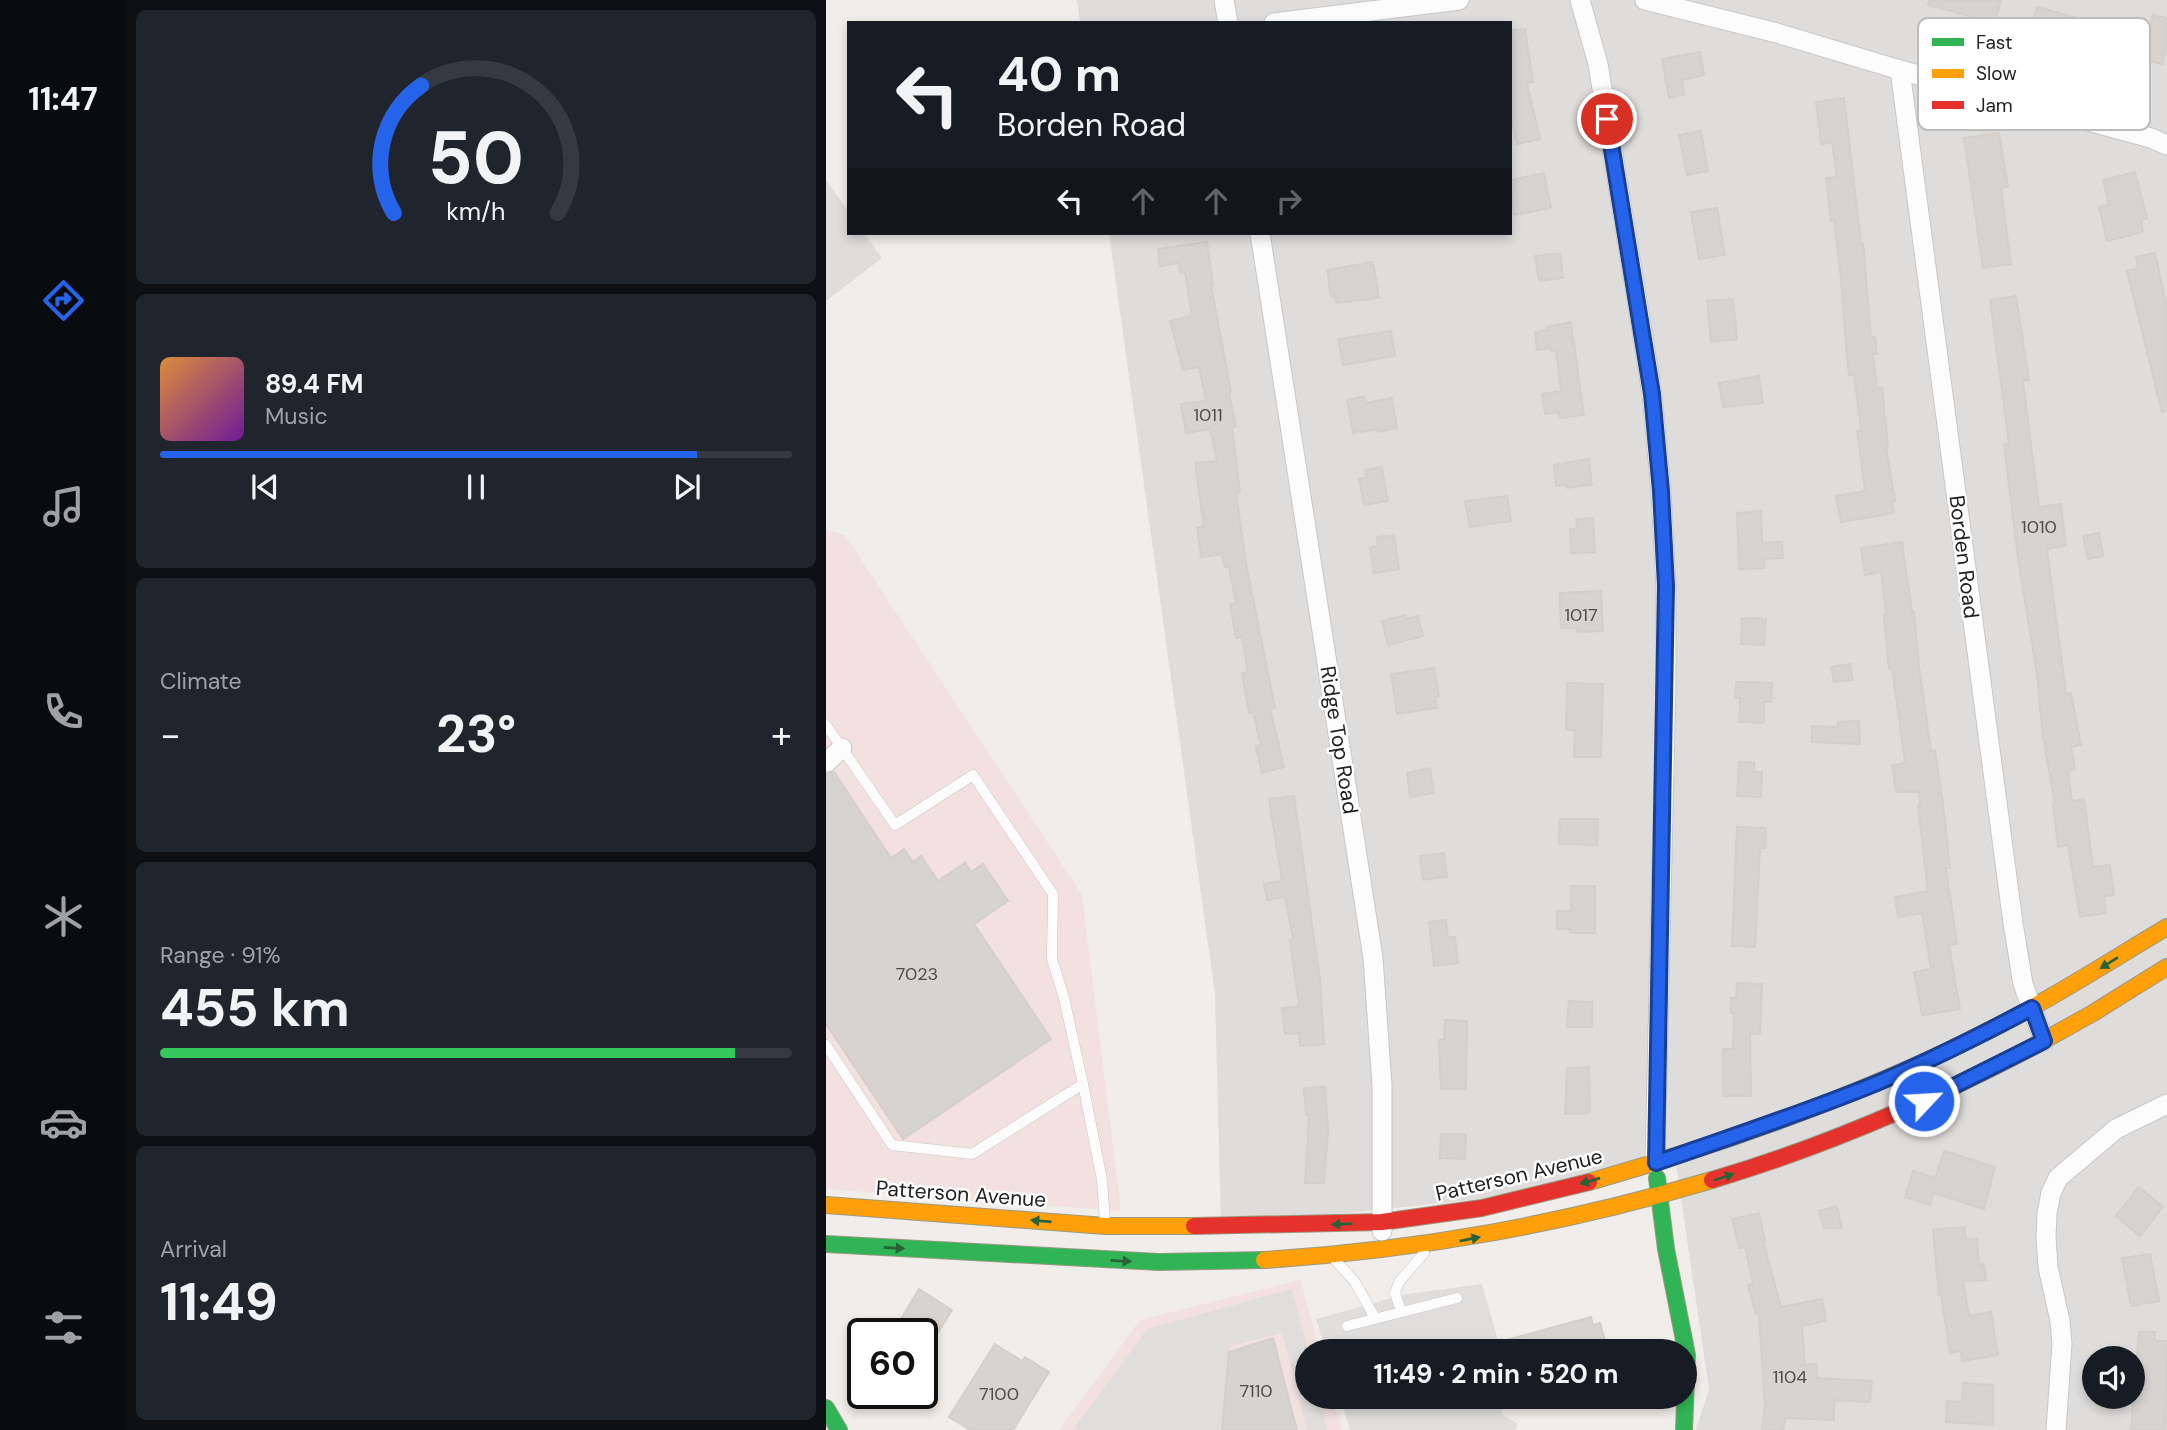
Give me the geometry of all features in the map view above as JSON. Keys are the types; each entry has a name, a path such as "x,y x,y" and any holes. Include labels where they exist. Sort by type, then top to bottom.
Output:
{"main road":[{"name":"Patterson Avenue","path":"826,1205 1105,1226 1279,1226 1382,1222 1519,1200 1656,1163 1778,1121 1879,1082 2032,1008 2167,927"},
{"path":"826,1244 1153,1262 1233,1262 1382,1251 1557,1223 1659,1197 1776,1160 1854,1131 1984,1072 2044,1041 2167,967"},
{"path":"1656,1163 1666,1249 1687,1355 1684,1430"},
{"path":"826,1408 839,1430"}],"street":[{"path":"1224,0 1228,21"},
{"path":"1290,21 1459,0"},
{"path":"1580,0 1598,64 1635,284 1652,394 1661,491 1666,586 1666,681 1656,1163"},
{"path":"1645,0 1777,33 1918,75"},
{"name":"Borden Road","path":"1900,70 1994,790 2023,984 2044,1041"},
{"path":"2121,130 2167,145"},
{"name":"Ridge Top Road","path":"1260,235 1373,958 1382,1085 1382,1251"},
{"path":"827,761 842,748"},
{"path":"2056,1430 2062,1344 2060,1321 2048,1267 2046,1237 2051,1193 2058,1178 2116,1129 2167,1104"}],"lane":[{"path":"826,725 895,825 973,775 1053,894 1052,959 1064,998 1083,1084 1102,1180 1105,1226"},
{"path":"826,1045 892,1145 972,1154 1083,1084"},
{"path":"1401,1311 1395,1293 1399,1282 1431,1244"},
{"path":"1330,1255 1355,1282 1375,1318"},
{"path":"1347,1326 1457,1298"}],"shaded area":[{"path":"1077,0 2167,0 2167,1430 1696,1430 1709,1389 1675,1157 1556,1191 1221,1226 1215,994 1109,235 1512,235 1512,21 1080,21"},
{"path":"826,180 847,209 847,235 865,235 882,258 826,301"},
{"path":"826,530 845,535 1082,895 1121,1211 826,1189"},
{"path":"1300,1280 1317,1339 1295,1339 1295,1409 1336,1409 1342,1430 1059,1430 1140,1320"},
{"path":"1482,1284 1498,1339 1322,1339 1316,1319 1407,1294"},
{"path":"1292,1289 1305,1339 1295,1339 1295,1383 1282,1333 1230,1346 1223,1430 1073,1430 1147,1329"},
{"path":"1302,1409 1322,1409 1327,1430 1307,1430"},
{"path":"1344,1409 1501,1409 1503,1415 1518,1424 1515,1430 1350,1430"}],"building":[{"path":"1929,0 2001,0 1996,18 1976,18 1928,5"},
{"path":"2037,7 2078,18 2034,18"},
{"path":"2153,15 2167,18 2167,44 2162,64 2150,61 2150,27"},
{"path":"1525,29 1533,82 1527,83 1540,139 1517,144 1512,123 1512,31"},
{"path":"1700,52 1704,75 1682,80 1684,95 1669,98 1662,59"},
{"path":"1844,98 1863,243 1871,337 1875,337 1877,354 1873,354 1877,388 1882,388 1886,447 1895,501 1892,501 1894,513 1841,522 1836,496 1865,491 1857,431 1861,431 1854,375 1849,375 1841,279 1826,178 1837,177 1832,142 1821,144 1816,102"},
{"path":"1701,131 1708,171 1687,175 1679,135"},
{"path":"1999,133 2008,187 2001,188 2011,264 1983,268 1964,138"},
{"path":"2135,172 2147,218 2141,220 2143,232 2107,241 2099,207 2109,205 2103,180"},
{"path":"1544,173 1551,208 1514,215 1512,180"},
{"path":"1717,208 1725,255 1699,259 1691,212"},
{"path":"1207,242 1211,285 1236,426 1232,427 1240,492 1236,493 1246,564 1275,708 1270,709 1284,767 1262,773 1256,746 1261,745 1253,712 1249,713 1242,673 1248,672 1242,637 1236,638 1230,604 1236,603 1229,567 1225,567 1222,554 1201,557 1197,528 1204,527 1195,463 1217,461 1210,429 1186,433 1181,404 1206,401 1199,367 1183,370 1170,321 1192,316 1185,272 1180,273 1179,263 1160,266 1158,249"},
{"path":"1560,253 1563,278 1539,281 1535,256"},
{"path":"2155,253 2167,308 2167,411 2162,412 2127,271 2138,268 2136,257"},
{"path":"1373,262 1379,298 1336,303 1335,297 1331,297 1327,270"},
{"path":"2016,296 2029,380 2023,381 2039,507 2061,504 2066,546 2047,549 2066,694 2071,693 2081,745 2071,747 2075,769 2068,770 2072,801 2084,799 2093,867 2110,865 2114,895 2104,896 2106,913 2080,917 2068,845 2058,847 2055,804 2043,737 2037,674 2018,559 2004,445 2009,444 1990,300"},
{"path":"1733,299 1737,339 1711,342 1707,301"},
{"path":"1571,322 1584,415 1560,418 1559,412 1545,414 1542,394 1561,391 1556,351 1551,351 1550,348 1537,350 1535,332"},
{"path":"1391,331 1395,356 1343,365 1338,339"},
{"path":"1759,376 1763,403 1723,407 1719,383"},
{"path":"1364,396 1366,403 1392,398 1397,428 1353,433 1347,400"},
{"path":"1589,459 1592,485 1567,488 1566,485 1556,486 1554,465"},
{"path":"1382,467 1388,501 1364,505 1359,479 1367,478 1365,470"},
{"path":"1507,496 1511,521 1470,527 1465,501"},
{"path":"1761,511 1762,543 1782,542 1783,558 1764,559 1764,568 1739,569 1737,513"},
{"path":"1593,518 1595,552 1571,553 1570,529 1577,528 1576,519"},
{"path":"2099,533 2103,556 2088,559 2083,536"},
{"path":"1394,535 1399,569 1374,573 1370,548 1378,546 1377,537"},
{"path":"1902,542 1914,612 1931,751 1935,750 1943,804 1950,868 1946,868 1957,944 1949,945 1960,1009 1922,1015 1914,972 1931,969 1922,913 1898,917 1895,897 1928,891 1918,806 1919,792 1896,792 1892,765 1905,763 1892,668 1889,669 1881,572 1865,575 1861,548"},
{"path":"1601,591 1603,631 1577,632 1577,628 1561,628 1560,593"},
{"path":"1405,615 1406,619 1418,616 1423,636 1388,645 1382,621"},
{"path":"1742,618 1766,619 1764,645 1741,644"},
{"path":"1850,664 1853,680 1834,682 1831,667"},
{"path":"1434,668 1439,696 1435,697 1437,708 1397,714 1391,674"},
{"path":"1736,682 1772,683 1771,702 1764,702 1764,723 1739,722 1740,698 1735,698"},
{"path":"1567,683 1603,684 1601,757 1574,757 1575,730 1566,730"},
{"path":"1859,721 1860,744 1812,742 1812,726 1838,727 1838,722"},
{"path":"1739,762 1754,763 1754,772 1762,772 1761,797 1737,796"},
{"path":"1430,768 1434,793 1410,797 1407,773"},
{"path":"834,772 891,858 904,849 913,862 921,856 938,881 965,863 971,872 983,864 1008,901 974,924 1051,1039 903,1139 826,1024 826,774"},
{"path":"1294,796 1320,980 1324,1044 1300,1046 1299,1033 1285,1034 1282,1008 1299,1006 1290,940 1293,939 1285,897 1267,900 1264,884 1282,881 1269,799"},
{"path":"1560,819 1598,819 1597,845 1559,844"},
{"path":"1737,827 1766,828 1765,848 1760,848 1755,947 1732,946"},
{"path":"1444,853 1447,877 1423,880 1420,856"},
{"path":"1571,886 1595,886 1595,933 1570,933 1570,929 1557,929 1557,911 1571,911"},
{"path":"1446,920 1448,938 1455,937 1458,963 1434,966 1429,922"},
{"path":"1737,983 1762,984 1760,1034 1750,1034 1751,1096 1723,1096 1723,1049 1733,1049 1734,1013 1731,1013 1731,998 1736,998"},
{"path":"1569,1001 1592,1002 1592,1027 1567,1027"},
{"path":"1445,1020 1467,1021 1466,1089 1441,1089 1439,1040 1444,1040"},
{"path":"1589,1067 1590,1113 1565,1114 1567,1068"},
{"path":"1325,1087 1328,1130 1324,1183 1305,1183 1309,1115 1306,1115 1304,1088"},
{"path":"1441,1134 1466,1134 1465,1159 1440,1158"},
{"path":"1944,1151 1995,1167 1984,1209 1933,1193 1930,1205 1905,1197 1913,1171 1935,1178"},
{"path":"2139,1187 2163,1207 2140,1236 2116,1216"},
{"path":"1837,1206 1842,1228 1824,1228 1819,1211"},
{"path":"1759,1213 1763,1241 1781,1307 1822,1299 1826,1321 1802,1326 1805,1365 1816,1364 1817,1378 1872,1381 1870,1402 1834,1400 1834,1420 1785,1418 1783,1430 1762,1430 1765,1406 1759,1314 1756,1314 1748,1285 1753,1283 1745,1247 1739,1248 1732,1219"},
{"path":"1965,1227 1966,1240 1977,1239 1979,1265 1984,1264 1986,1280 1963,1281 1969,1316 1991,1312 1998,1355 1962,1361 1961,1351 1950,1353 1939,1295 1933,1230"},
{"path":"2150,1254 2159,1301 2131,1306 2122,1258"},
{"path":"919,1289 952,1310 938,1332 938,1318 902,1318"},
{"path":"1591,1317 1593,1325 1600,1323 1605,1339 1511,1339"},
{"path":"2139,1332 2155,1332 2155,1341 2167,1341 2165,1430 2131,1430 2133,1409 2145,1409 2145,1346 2138,1346"},
{"path":"1273,1338 1297,1430 1222,1430 1229,1352"},
{"path":"995,1344 1022,1361 1025,1357 1049,1372 1013,1430 970,1430 949,1417"},
{"path":"1963,1383 1993,1385 1993,1425 1946,1422 1947,1401 1962,1402"}],"traffic: fast":[{"path":"1657,1178 1666,1249 1687,1355 1684,1430"},
{"path":"826,1244 1159,1262 1264,1260"},
{"path":"826,1408 839,1430"}],"traffic: slow":[{"path":"1589,1182 1738,1135 1884,1080 2002,1024 2167,927"},
{"path":"2025,1051 2167,967"},
{"path":"1264,1260 1379,1249 1491,1233 1601,1210 1712,1180"},
{"path":"826,1205 1105,1226 1194,1226"}],"traffic: jam":[{"path":"1712,1180 1792,1154 1872,1123 2025,1051"},
{"path":"1194,1226 1382,1222 1482,1208 1589,1182"}],"route":[{"path":"1607,119 1652,394 1666,586 1656,1163 1756,1129 1913,1068 2032,1008 2044,1041 1924,1101"}]}
